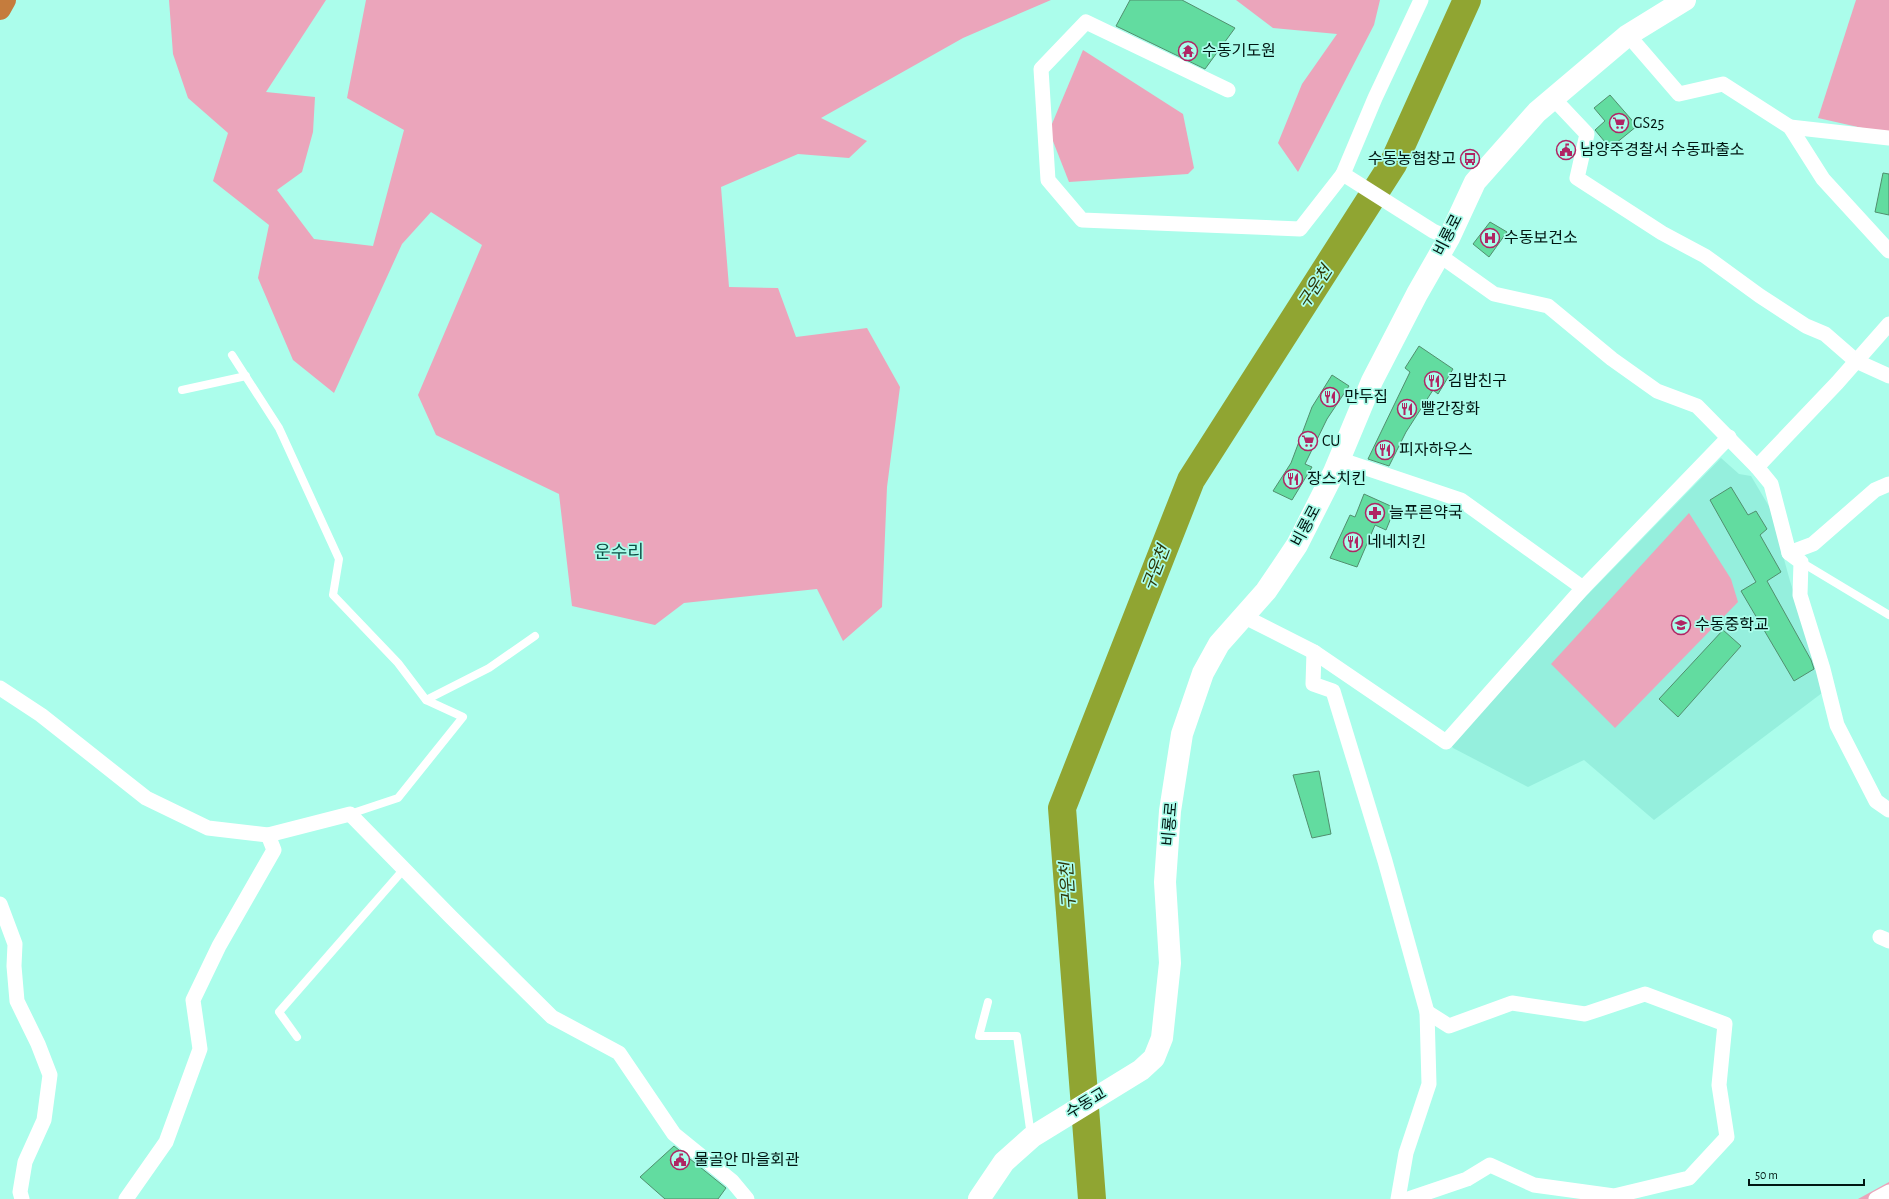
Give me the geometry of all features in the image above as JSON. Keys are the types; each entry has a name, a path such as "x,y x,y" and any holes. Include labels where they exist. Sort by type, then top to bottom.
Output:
{"highway":[{"path":"0,9 5,0"}],"main road":[{"name":"비룡로","path":"1141,1070 1154,1058 1162,1038 1170,963 1165,882 1170,812 1182,734 1203,673 1220,644 1266,591 1297,545 1339,459 1372,381 1440,241 1475,182 1537,112 1553,98 1628,35 1684,0"},
{"name":"수동교","path":"1032,1137 1141,1070"},
{"path":"979,1199 1004,1162 1032,1137"}],"street":[{"path":"1228,90 1086,22 1041,69 1048,180 1082,220 1300,229 1346,176 1374,98 1421,0"},
{"path":"1628,35 1679,94 1722,84 1790,127 1823,179 1889,251"},
{"path":"1553,98 1587,134 1577,178 1662,233 1705,256 1766,301 1806,326 1825,334 1856,361 1889,376"},
{"path":"1790,127 1889,138"},
{"path":"1346,176 1440,241 1494,294 1548,306 1612,359 1657,391 1697,406 1757,467 1771,484 1795,558 1800,595 1823,669 1837,725 1876,801 1889,810"},
{"path":"1757,467 1837,383 1889,324"},
{"path":"1243,616 1314,652 1446,742 1583,588 1729,437"},
{"path":"1339,459 1461,500 1583,588"},
{"path":"1795,558 1875,490 1889,484"},
{"path":"1314,652 1313,684 1333,691 1385,861 1427,1012 1429,1084 1406,1153 1398,1199"},
{"path":"0,688 41,715 146,798 208,828 268,835 350,814 552,1017 619,1053 674,1134 732,1181 747,1199"},
{"path":"126,1199 166,1142 200,1049 193,1000 219,946 274,850 268,835"},
{"path":"0,904 15,944 14,966 17,1001 38,1044 50,1075 44,1120 25,1162 20,1192 22,1199"},
{"path":"1408,1199 1467,1179 1490,1165 1534,1184 1614,1196 1689,1178 1727,1137 1719,1085 1725,1024 1645,994 1585,1014 1512,1003 1449,1026 1427,1012"},
{"path":"1876,1199 1889,1192"}],"lane":[{"path":"232,355 279,428 339,559 333,594 398,663 426,700 463,717 398,798 350,814"},
{"path":"182,390 246,376"},
{"path":"1795,558 1889,615"},
{"path":"426,700 489,668 536,636"},
{"path":"297,1037 279,1012 404,869"},
{"path":"988,1002 979,1036 1017,1036 1032,1137"}],"shaded area":[{"path":"169,0 326,0 266,92 315,97 313,132 302,172 277,190 314,239 373,246 404,130 347,98 366,0 1051,0 963,38 821,118 867,141 849,158 798,154 721,187 729,287 778,288 796,337 867,328 900,387 887,487 882,607 843,641 817,589 684,603 655,625 572,606 559,494 436,435 418,395 482,245 431,212 402,244 334,393 293,360 258,278 269,225 213,181 228,133 188,98 173,54"},
{"path":"1236,0 1380,0 1374,25 1298,172 1278,143 1302,84 1337,34 1273,28"},
{"path":"1856,0 1889,0 1889,134 1818,118"},
{"path":"1083,50 1183,114 1194,168 1188,174 1069,182 1049,131"},
{"name":"수동중학교","path":"1721,458 1739,474 1751,476 1770,508 1790,581 1819,668 1822,693 1654,820 1584,760 1528,787 1453,748 1447,739"},
{"path":"1689,513 1731,579 1738,602 1615,728 1551,664"},
{"path":"1889,1182 1889,1199 1858,1199"}],"building":[{"name":"수동기도원","path":"1130,0 1182,0 1235,28 1205,69 1116,26"},
{"name":"GS25","path":"1610,95 1637,126 1610,148 1595,130 1605,121 1594,108"},
{"path":"1883,173 1889,174 1889,215 1875,212"},
{"name":"수동보건소","path":"1490,222 1507,232 1489,257 1473,244"},
{"path":"1419,346 1453,369 1438,394 1433,390 1406,432 1389,466 1368,459 1410,372 1405,368"},
{"path":"1332,375 1349,386 1327,419 1305,464 1312,467 1292,500 1273,491 1291,463 1312,407"},
{"path":"1731,487 1748,515 1756,511 1767,529 1760,535 1781,572 1767,581 1811,660 1814,669 1794,681 1741,591 1756,582 1710,500"},
{"name":"네네치킨","path":"1364,494 1395,508 1386,530 1375,525 1357,567 1330,558 1350,515 1355,517"},
{"path":"1723,630 1741,646 1678,717 1659,699"},
{"path":"1319,771 1331,834 1312,838 1293,775"},
{"name":"물골안 마을회관","path":"674,1146 726,1188 718,1199 665,1199 640,1177"}],"waterway":[{"name":"구운천","path":"1092,1199 1062,808 1191,480 1393,164 1467,0"}],"place":[{"name":"수동기도원","path":"1188,51"},
{"name":"GS25","path":"1619,123"},
{"name":"남양주경찰서 수동파출소","path":"1566,150"},
{"name":"수동농협창고","path":"1470,159"},
{"name":"수동보건소","path":"1490,238"},
{"name":"김밥친구","path":"1434,381"},
{"name":"만두집","path":"1330,397"},
{"name":"빨간장화","path":"1407,409"},
{"name":"CU","path":"1308,441"},
{"name":"피자하우스","path":"1385,450"},
{"name":"장스치킨","path":"1293,479"},
{"name":"늘푸른약국","path":"1375,513"},
{"name":"네네치킨","path":"1353,542"},
{"name":"수동중학교","path":"1681,625"},
{"name":"물골안 마을회관","path":"680,1160"}],"district":[{"name":"운수리","path":"619,553"}]}
